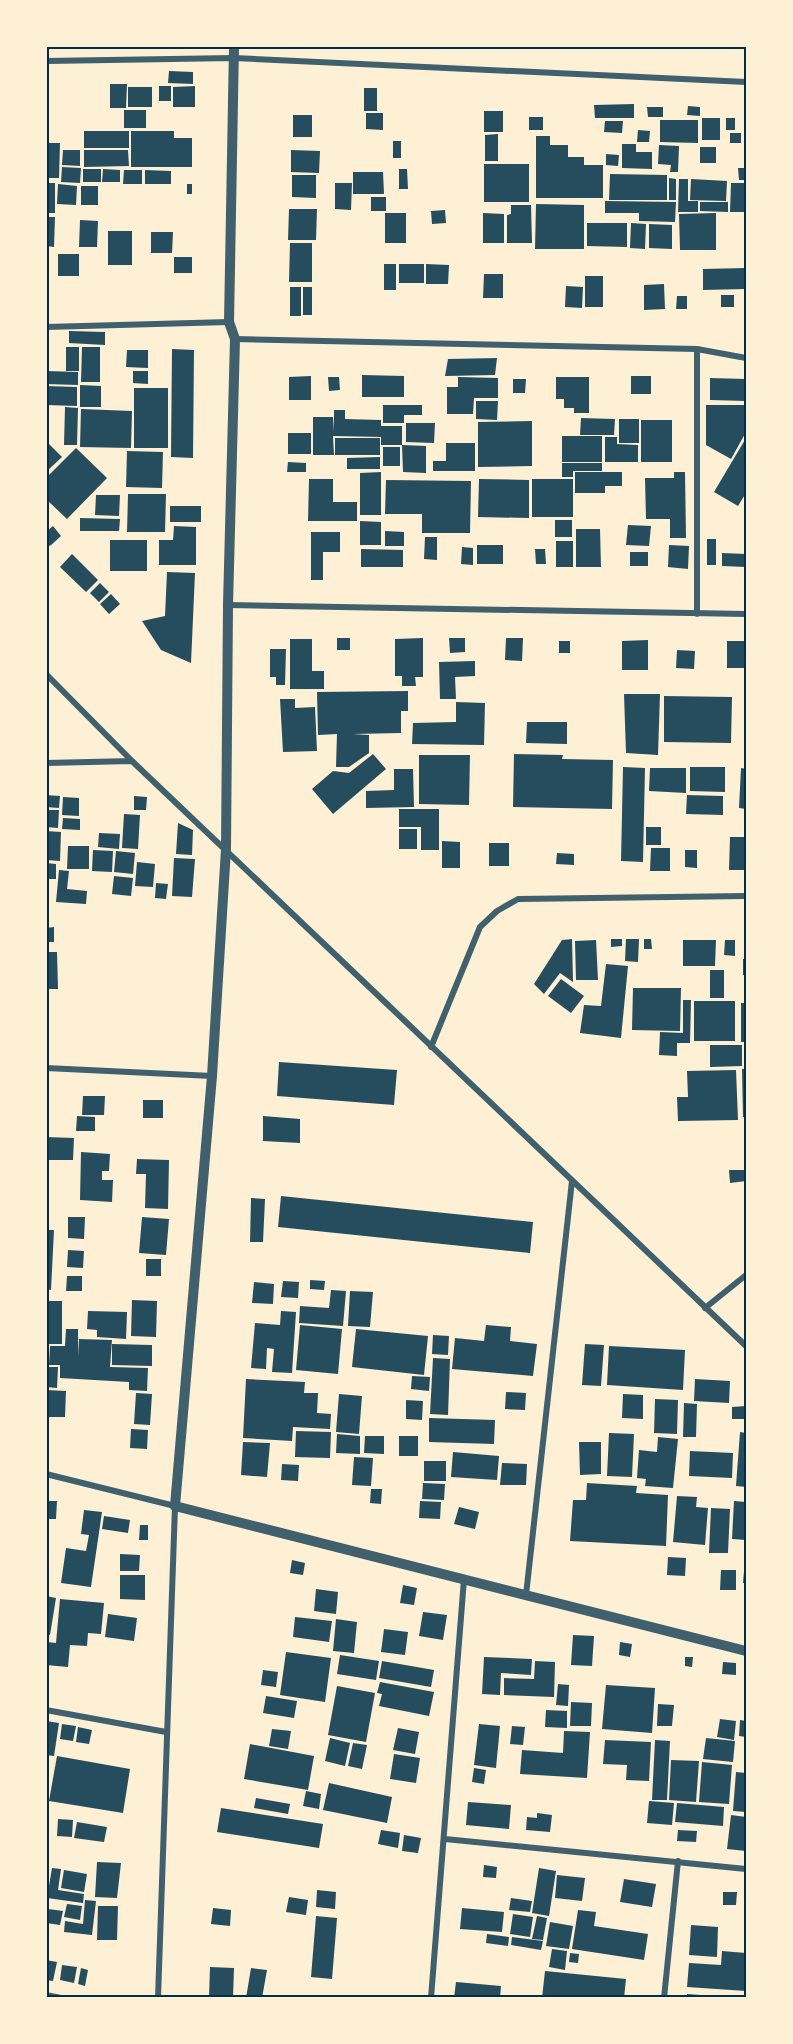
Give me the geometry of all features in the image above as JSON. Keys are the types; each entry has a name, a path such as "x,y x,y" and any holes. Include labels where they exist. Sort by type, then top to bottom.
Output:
{"street":[{"path":"158,1998 175,1506 213,1076 226,849 228,605 236,339 229,322 234,46"},
{"path":"46,61 234,58 747,82"},
{"path":"46,327 229,322"},
{"path":"236,339 697,349 747,358"},
{"path":"697,349 697,614"},
{"path":"228,605 747,614"},
{"path":"46,674 132,761 747,1346"},
{"path":"46,763 132,761"},
{"path":"431,1047 480,927 497,911 518,899 747,896"},
{"path":"46,1068 213,1076"},
{"path":"526,1595 572,1181"},
{"path":"705,1308 747,1275"},
{"path":"46,1474 747,1651"},
{"path":"431,1998 465,1579"},
{"path":"46,1710 166,1732"},
{"path":"445,1839 747,1869"},
{"path":"664,1998 678,1861"},
{"path":"46,1995 61,1998"}],"building":[{"path":"612,46 631,46 631,49 612,49"},
{"path":"169,71 193,72 193,84 168,83"},
{"path":"110,84 127,84 126,108 110,108"},
{"path":"159,86 171,86 171,101 159,101"},
{"path":"195,86 195,107 173,107 173,87"},
{"path":"128,87 152,87 152,107 128,107"},
{"path":"364,88 377,88 377,111 364,111"},
{"path":"634,104 634,118 595,118 594,105"},
{"path":"688,106 700,107 700,116 687,115"},
{"path":"647,107 663,107 663,117 648,117"},
{"path":"124,110 146,110 146,128 124,128"},
{"path":"484,111 503,111 503,132 484,132"},
{"path":"366,113 383,113 383,130 366,129"},
{"path":"293,115 312,115 312,137 293,137"},
{"path":"529,117 543,117 543,130 529,130"},
{"path":"702,118 720,118 720,140 702,140"},
{"path":"726,118 735,118 735,130 726,130"},
{"path":"660,120 698,120 698,143 660,142"},
{"path":"605,121 623,121 622,133 604,132"},
{"path":"638,130 650,131 649,142 637,142"},
{"path":"84,131 129,131 129,148 84,148"},
{"path":"131,131 174,131 174,138 192,138 192,167 131,167"},
{"path":"730,133 741,133 741,143 730,143"},
{"path":"498,134 498,161 485,161 485,135"},
{"path":"536,136 550,136 550,145 568,145 568,157 584,157 584,165 603,165 603,198 536,198"},
{"path":"393,141 401,141 401,158 393,158"},
{"path":"46,143 60,143 59,178 46,178"},
{"path":"622,144 636,144 636,152 652,152 652,169 622,168"},
{"path":"659,145 679,146 678,172 670,172 671,165 658,164"},
{"path":"700,147 716,147 716,163 700,163"},
{"path":"63,150 80,150 80,166 62,165"},
{"path":"84,150 128,150 129,166 84,167"},
{"path":"291,150 320,151 319,173 291,172"},
{"path":"606,154 619,155 618,166 606,165"},
{"path":"484,164 529,164 529,202 484,202"},
{"path":"62,167 81,168 80,183 61,182"},
{"path":"738,168 746,168 746,180 739,180"},
{"path":"83,169 101,169 101,182 83,182"},
{"path":"103,169 120,170 120,182 102,182"},
{"path":"399,169 407,169 408,189 399,189"},
{"path":"124,170 142,170 142,184 123,184"},
{"path":"145,170 171,171 171,184 145,184"},
{"path":"353,172 383,172 384,194 353,194"},
{"path":"610,174 667,175 667,200 609,200"},
{"path":"292,175 316,175 316,198 292,197"},
{"path":"669,178 676,179 676,200 669,200"},
{"path":"679,179 688,179 688,201 698,201 698,212 678,212"},
{"path":"691,179 727,181 726,201 690,200"},
{"path":"46,183 55,183 55,213 46,213"},
{"path":"335,183 352,183 351,210 335,209"},
{"path":"731,183 746,183 746,212 730,212"},
{"path":"58,184 77,186 76,205 57,204"},
{"path":"187,184 192,184 192,194 187,194"},
{"path":"81,186 98,186 98,205 81,205"},
{"path":"371,197 386,197 386,211 371,211"},
{"path":"605,201 676,202 675,222 639,221 639,213 605,213"},
{"path":"700,202 728,202 728,212 700,211"},
{"path":"536,204 584,205 584,249 535,249"},
{"path":"511,205 531,205 532,243 507,243 507,215 511,214"},
{"path":"289,209 317,209 316,240 288,240"},
{"path":"445,210 446,223 432,224 431,211"},
{"path":"385,213 406,213 406,243 385,243"},
{"path":"483,213 504,214 504,243 483,243"},
{"path":"716,213 716,250 680,250 679,214"},
{"path":"46,217 55,217 54,247 46,246"},
{"path":"80,220 98,221 97,247 79,247"},
{"path":"587,223 627,223 627,247 587,246"},
{"path":"631,223 646,224 645,249 630,248"},
{"path":"649,224 672,225 672,249 649,248"},
{"path":"108,231 132,231 132,265 108,265"},
{"path":"151,232 173,232 172,253 151,253"},
{"path":"290,243 312,243 312,282 289,282"},
{"path":"58,254 79,254 79,276 58,276"},
{"path":"174,257 192,257 192,273 174,273"},
{"path":"384,264 396,264 396,290 384,290"},
{"path":"399,264 424,264 424,283 399,283"},
{"path":"426,264 449,265 448,284 426,284"},
{"path":"745,268 745,289 703,290 703,269"},
{"path":"484,274 503,274 503,298 483,298"},
{"path":"585,276 603,276 603,307 585,307"},
{"path":"664,284 665,309 644,310 644,285"},
{"path":"566,286 583,287 582,308 565,307"},
{"path":"290,287 301,287 301,316 290,316"},
{"path":"303,287 312,287 312,315 303,315"},
{"path":"721,295 734,295 734,307 721,307"},
{"path":"677,296 687,296 687,309 676,309"},
{"path":"69,331 105,332 105,345 69,343"},
{"path":"66,347 79,347 79,371 66,371"},
{"path":"82,347 100,347 100,382 81,382"},
{"path":"172,349 194,350 193,458 171,457"},
{"path":"127,350 148,350 148,368 126,367"},
{"path":"497,358 495,375 445,376 448,359"},
{"path":"46,371 78,372 78,385 46,384"},
{"path":"133,371 148,371 148,384 133,383"},
{"path":"362,375 404,376 404,397 362,397"},
{"path":"311,376 311,400 289,400 289,377"},
{"path":"631,376 651,376 651,394 631,394"},
{"path":"328,377 339,377 340,390 329,391"},
{"path":"458,377 498,378 498,398 474,398 473,414 447,414 447,387 458,387"},
{"path":"556,377 589,377 589,413 574,413 574,408 564,408 564,399 556,399"},
{"path":"710,378 746,379 746,401 710,400"},
{"path":"513,379 526,379 525,393 513,393"},
{"path":"80,385 101,386 101,407 80,407"},
{"path":"46,386 77,387 77,406 46,405"},
{"path":"134,388 168,388 168,448 134,448"},
{"path":"476,401 498,401 497,420 476,419"},
{"path":"383,405 422,405 422,415 404,415 404,423 383,423"},
{"path":"706,405 746,405 746,432 731,459 706,445"},
{"path":"65,407 78,408 77,445 64,445"},
{"path":"81,409 132,411 131,448 80,447"},
{"path":"334,410 345,410 345,419 381,420 381,426 402,426 402,445 381,445 381,437 333,436 334,455 313,455 313,417 333,417 334,432"},
{"path":"581,418 615,419 614,435 580,435"},
{"path":"619,419 639,419 639,443 619,443"},
{"path":"641,420 672,420 672,462 641,462"},
{"path":"532,421 532,466 478,467 478,422"},
{"path":"406,423 435,423 434,443 406,442"},
{"path":"288,433 311,433 311,454 288,454"},
{"path":"562,436 602,436 602,462 562,462"},
{"path":"605,437 617,437 617,444 638,445 638,462 605,462"},
{"path":"335,438 380,438 380,455 335,455"},
{"path":"746,438 746,493 738,506 714,492"},
{"path":"46,441 62,457 46,472"},
{"path":"446,443 475,443 475,471 433,471 433,461 446,461"},
{"path":"402,445 426,446 426,473 403,472"},
{"path":"383,447 400,447 400,466 383,466"},
{"path":"76,448 107,478 67,519 46,499 46,478"},
{"path":"127,451 163,452 162,488 126,487"},
{"path":"380,457 380,469 347,469 347,458"},
{"path":"288,462 306,463 306,472 287,472"},
{"path":"562,463 602,463 602,471 573,471 573,477 562,477"},
{"path":"381,472 381,515 360,515 360,473"},
{"path":"575,472 622,472 622,486 605,486 605,493 575,493"},
{"path":"674,472 685,472 686,538 670,538 670,519 646,519 645,478 674,478"},
{"path":"309,479 333,479 333,502 357,502 357,521 308,521"},
{"path":"479,479 529,480 529,518 478,517"},
{"path":"532,479 573,479 573,517 532,517"},
{"path":"386,480 471,481 470,533 422,533 422,514 385,514"},
{"path":"128,494 166,494 165,532 127,532"},
{"path":"96,495 120,495 119,516 95,515"},
{"path":"170,506 201,506 201,522 170,522"},
{"path":"80,518 120,519 119,531 80,531"},
{"path":"555,520 572,520 572,537 555,537"},
{"path":"360,521 381,522 381,545 360,545"},
{"path":"628,525 651,526 649,546 626,545"},
{"path":"53,526 61,536 50,546 46,543 46,532"},
{"path":"174,526 196,527 196,565 159,565 159,540 173,540"},
{"path":"576,529 600,529 601,567 576,567"},
{"path":"385,531 404,532 404,546 385,546"},
{"path":"311,532 340,532 340,552 323,552 323,580 311,580"},
{"path":"425,537 437,537 437,560 424,559"},
{"path":"707,539 716,539 716,565 707,565"},
{"path":"110,540 147,540 147,571 110,571"},
{"path":"556,541 573,541 573,567 556,567"},
{"path":"477,545 503,545 503,564 477,564"},
{"path":"669,545 689,546 688,569 668,567"},
{"path":"462,547 473,548 473,565 461,564"},
{"path":"361,549 403,550 403,567 361,567"},
{"path":"535,549 545,549 546,564 536,564"},
{"path":"630,552 648,552 648,566 630,566"},
{"path":"722,553 746,554 746,567 722,566"},
{"path":"72,554 98,580 86,592 60,567"},
{"path":"167,572 195,573 191,663 161,650 142,621 165,616"},
{"path":"100,583 109,592 99,602 90,593"},
{"path":"111,594 120,604 109,614 100,604"},
{"path":"337,638 350,638 350,650 337,650"},
{"path":"423,638 423,677 415,677 416,686 402,686 402,676 395,676 395,639"},
{"path":"449,638 465,638 465,652 450,653"},
{"path":"506,638 523,638 522,661 505,660"},
{"path":"290,639 312,639 312,671 324,671 324,689 290,689"},
{"path":"648,640 648,670 622,670 622,641"},
{"path":"559,641 570,641 570,653 559,653"},
{"path":"727,641 746,641 746,668 727,668"},
{"path":"270,649 286,649 285,685 276,685 276,677 270,677"},
{"path":"677,650 695,651 694,669 676,668"},
{"path":"475,661 475,676 455,677 456,699 440,699 439,662"},
{"path":"408,691 408,711 401,711 401,733 353,734 369,735 369,753 349,767 336,767 337,734 318,735 317,692"},
{"path":"624,694 660,694 658,755 626,753"},
{"path":"664,696 732,697 731,743 664,742"},
{"path":"280,699 295,699 295,708 315,707 317,751 283,752"},
{"path":"456,702 485,703 484,745 412,744 413,723 456,722"},
{"path":"527,722 567,722 567,744 526,743"},
{"path":"373,754 386,769 333,814 312,789 333,771 349,773"},
{"path":"514,754 563,755 562,759 613,760 612,809 513,807"},
{"path":"419,755 470,755 469,805 419,804"},
{"path":"623,767 645,768 643,862 621,861"},
{"path":"690,767 725,767 725,792 690,791"},
{"path":"650,768 686,768 686,793 649,791"},
{"path":"741,768 746,769 746,809 739,808"},
{"path":"394,769 413,769 414,807 366,808 366,791 394,790"},
{"path":"46,795 60,796 59,808 46,807"},
{"path":"687,795 723,796 723,815 686,814"},
{"path":"134,796 147,797 146,810 134,810"},
{"path":"63,797 79,798 79,816 62,815"},
{"path":"399,809 439,809 439,850 421,850 421,827 399,827"},
{"path":"46,810 59,810 58,828 46,827"},
{"path":"124,814 140,815 138,849 122,848"},
{"path":"63,818 80,819 80,830 62,829"},
{"path":"178,823 193,830 192,855 176,854"},
{"path":"646,827 661,827 661,845 646,845"},
{"path":"399,829 417,829 417,849 399,849"},
{"path":"46,831 61,832 60,861 46,860"},
{"path":"99,833 120,834 119,849 98,847"},
{"path":"730,837 746,837 746,870 729,870"},
{"path":"442,841 460,842 460,868 442,868"},
{"path":"489,843 509,843 509,866 489,866"},
{"path":"68,846 89,846 89,869 67,869"},
{"path":"651,848 670,848 670,871 650,871"},
{"path":"93,850 113,851 112,872 92,871"},
{"path":"685,850 697,850 697,868 685,867"},
{"path":"116,851 135,853 133,874 114,872"},
{"path":"557,853 574,854 574,865 556,864"},
{"path":"174,858 195,859 192,897 172,896"},
{"path":"137,862 155,864 153,887 135,886"},
{"path":"46,863 56,864 56,879 46,879"},
{"path":"59,870 69,871 67,889 87,891 86,904 56,902"},
{"path":"114,876 133,878 131,896 112,894"},
{"path":"156,883 168,884 166,899 155,898"},
{"path":"54,927 54,942 46,942 46,928"},
{"path":"572,939 573,982 560,973 544,994 534,984 562,940"},
{"path":"611,939 622,939 622,946 611,947"},
{"path":"626,939 639,939 638,962 625,961"},
{"path":"644,939 651,939 652,949 644,949"},
{"path":"596,940 598,980 576,980 575,941"},
{"path":"683,940 716,940 715,966 683,966"},
{"path":"725,940 735,940 735,956 724,955"},
{"path":"46,952 57,952 58,989 46,989"},
{"path":"743,959 746,959 746,975 743,975"},
{"path":"606,964 628,966 621,1038 580,1033 584,1005 601,1006"},
{"path":"710,970 724,970 724,998 710,998"},
{"path":"561,979 584,996 571,1013 548,996"},
{"path":"633,988 681,988 680,1031 632,1030"},
{"path":"683,1000 691,1000 690,1043 677,1043 677,1056 659,1055 660,1032 683,1033"},
{"path":"694,1001 735,1001 735,1041 694,1041"},
{"path":"741,1003 746,1003 746,1042 741,1042"},
{"path":"710,1045 742,1045 742,1066 710,1067"},
{"path":"279,1062 397,1070 394,1105 277,1096"},
{"path":"742,1069 746,1069 746,1117 743,1117"},
{"path":"736,1070 738,1120 678,1121 677,1097 688,1097 687,1071"},
{"path":"83,1096 105,1096 104,1115 82,1115"},
{"path":"143,1100 163,1100 163,1118 143,1118"},
{"path":"77,1116 95,1117 95,1131 76,1131"},
{"path":"263,1116 300,1119 300,1143 263,1141"},
{"path":"46,1137 74,1138 73,1160 46,1160"},
{"path":"81,1152 110,1154 109,1171 102,1171 102,1180 113,1180 112,1202 80,1200"},
{"path":"137,1159 169,1160 168,1209 145,1208 146,1174 136,1174"},
{"path":"729,1170 746,1170 746,1181 730,1183"},
{"path":"281,1196 533,1222 530,1253 278,1227"},
{"path":"251,1198 265,1199 263,1242 250,1242"},
{"path":"68,1217 85,1217 84,1239 68,1238"},
{"path":"142,1217 169,1219 166,1255 139,1253"},
{"path":"46,1230 54,1230 51,1290 46,1289"},
{"path":"68,1250 84,1251 83,1268 67,1267"},
{"path":"146,1259 161,1259 161,1276 146,1276"},
{"path":"67,1276 82,1276 82,1291 66,1291"},
{"path":"310,1280 325,1281 324,1290 310,1289"},
{"path":"283,1281 299,1282 298,1298 281,1297"},
{"path":"254,1282 274,1284 273,1304 252,1303"},
{"path":"331,1290 346,1291 343,1326 299,1323 300,1306 329,1308"},
{"path":"350,1291 373,1292 370,1327 348,1326"},
{"path":"132,1300 157,1301 156,1337 131,1336"},
{"path":"46,1301 62,1301 62,1344 46,1344"},
{"path":"88,1311 127,1312 126,1339 97,1337 97,1330 87,1329"},
{"path":"281,1311 296,1312 292,1373 272,1372 274,1349 267,1348 266,1369 251,1368 255,1323 280,1325"},
{"path":"300,1325 342,1329 338,1374 296,1370"},
{"path":"486,1325 511,1327 510,1341 537,1344 533,1376 452,1369 455,1338 484,1341"},
{"path":"66,1329 78,1329 78,1356 79,1339 112,1340 110,1367 148,1368 147,1391 129,1390 129,1382 60,1378 60,1365 49,1365 50,1346 65,1346"},
{"path":"356,1329 428,1336 424,1375 352,1367"},
{"path":"433,1335 449,1336 448,1355 432,1354"},
{"path":"112,1344 152,1345 152,1366 112,1365"},
{"path":"585,1344 604,1345 601,1386 582,1385"},
{"path":"609,1346 685,1350 683,1390 607,1385"},
{"path":"433,1358 450,1359 448,1415 430,1414"},
{"path":"46,1367 58,1367 57,1388 46,1387"},
{"path":"412,1376 430,1377 429,1391 411,1389"},
{"path":"246,1379 305,1382 304,1393 318,1393 317,1413 331,1414 330,1429 293,1427 292,1441 243,1438"},
{"path":"695,1379 730,1381 729,1403 694,1401"},
{"path":"46,1390 66,1391 65,1417 46,1417"},
{"path":"506,1392 526,1393 525,1410 505,1409"},
{"path":"136,1393 152,1394 150,1425 134,1424"},
{"path":"339,1394 362,1396 359,1434 336,1432"},
{"path":"623,1394 643,1395 643,1419 622,1418"},
{"path":"655,1399 678,1400 677,1434 654,1433"},
{"path":"406,1400 423,1401 422,1420 406,1419"},
{"path":"684,1403 697,1404 696,1437 683,1437"},
{"path":"746,1406 746,1419 732,1419 732,1407"},
{"path":"429,1418 495,1420 494,1444 429,1442"},
{"path":"131,1429 148,1430 147,1449 130,1448"},
{"path":"296,1431 331,1432 330,1458 295,1457"},
{"path":"740,1432 746,1433 746,1487 736,1486"},
{"path":"609,1433 634,1434 632,1477 607,1476"},
{"path":"337,1434 360,1436 360,1454 336,1453"},
{"path":"365,1436 384,1436 384,1454 364,1453"},
{"path":"399,1436 418,1436 418,1456 399,1456"},
{"path":"658,1437 678,1439 673,1488 645,1486 646,1479 637,1478 639,1450 657,1452"},
{"path":"243,1442 270,1443 267,1477 241,1475"},
{"path":"579,1442 601,1442 601,1474 580,1475"},
{"path":"690,1451 733,1453 732,1478 689,1476"},
{"path":"453,1452 499,1456 497,1480 451,1477"},
{"path":"354,1457 373,1458 371,1486 352,1485"},
{"path":"424,1461 446,1461 446,1481 424,1481"},
{"path":"502,1463 527,1464 526,1485 500,1485"},
{"path":"282,1464 299,1465 298,1481 281,1480"},
{"path":"423,1483 445,1484 444,1500 422,1499"},
{"path":"587,1483 637,1486 636,1493 668,1495 666,1546 570,1541 573,1500 586,1500"},
{"path":"371,1489 382,1489 381,1504 370,1503"},
{"path":"677,1496 697,1497 696,1507 708,1508 705,1545 673,1542"},
{"path":"46,1501 57,1501 56,1519 46,1519"},
{"path":"420,1501 441,1502 440,1519 419,1518"},
{"path":"734,1501 746,1502 746,1540 732,1539"},
{"path":"459,1507 479,1512 475,1529 454,1524"},
{"path":"711,1508 730,1509 728,1553 709,1553"},
{"path":"84,1510 102,1512 91,1587 61,1583 66,1548 86,1551 89,1535 81,1534"},
{"path":"104,1516 130,1520 128,1533 102,1529"},
{"path":"140,1525 148,1525 148,1540 139,1540"},
{"path":"120,1554 140,1555 139,1571 120,1571"},
{"path":"668,1557 686,1558 685,1576 667,1575"},
{"path":"745,1559 746,1583 743,1583"},
{"path":"292,1560 305,1563 303,1575 290,1573"},
{"path":"721,1570 736,1570 736,1590 720,1590"},
{"path":"120,1575 145,1575 145,1600 120,1599"},
{"path":"403,1585 417,1588 414,1605 400,1603"},
{"path":"316,1589 338,1592 336,1614 314,1611"},
{"path":"46,1596 56,1598 50,1635 46,1634"},
{"path":"60,1599 104,1603 101,1634 88,1633 87,1646 70,1645 68,1667 46,1665 47,1642 56,1643"},
{"path":"423,1612 447,1615 443,1640 419,1636"},
{"path":"108,1614 137,1618 134,1641 105,1637"},
{"path":"295,1617 332,1621 329,1642 293,1637"},
{"path":"336,1619 357,1622 354,1653 333,1651"},
{"path":"384,1629 408,1632 405,1655 381,1652"},
{"path":"573,1635 594,1636 592,1666 571,1665"},
{"path":"620,1642 632,1644 630,1657 619,1655"},
{"path":"286,1652 331,1658 325,1702 280,1695"},
{"path":"340,1655 379,1661 376,1680 337,1674"},
{"path":"484,1657 532,1659 531,1675 501,1673 500,1695 482,1694"},
{"path":"685,1657 693,1657 692,1667 685,1666"},
{"path":"382,1661 434,1670 431,1687 379,1678"},
{"path":"535,1661 555,1662 554,1697 504,1695 504,1678 534,1679"},
{"path":"723,1662 736,1663 736,1675 722,1674"},
{"path":"263,1670 278,1672 276,1687 261,1685"},
{"path":"380,1682 434,1692 429,1716 379,1706 382,1694 377,1693"},
{"path":"558,1684 569,1685 568,1706 556,1705"},
{"path":"606,1685 655,1688 652,1733 602,1729"},
{"path":"337,1686 375,1693 366,1742 328,1735"},
{"path":"266,1696 297,1701 294,1718 263,1713"},
{"path":"571,1702 592,1703 591,1726 570,1726"},
{"path":"658,1704 674,1705 672,1726 657,1726"},
{"path":"546,1710 567,1711 567,1728 545,1727"},
{"path":"720,1719 736,1721 734,1740 717,1737"},
{"path":"740,1720 746,1721 746,1737 739,1736"},
{"path":"46,1721 59,1723 54,1756 46,1755"},
{"path":"62,1724 76,1726 73,1741 60,1739"},
{"path":"479,1724 500,1726 496,1768 474,1765"},
{"path":"512,1726 525,1727 523,1745 510,1744"},
{"path":"78,1727 92,1730 89,1744 76,1742"},
{"path":"398,1728 419,1732 415,1754 393,1750"},
{"path":"272,1729 291,1731 288,1749 269,1746"},
{"path":"564,1731 590,1732 587,1778 520,1774 522,1750 563,1753"},
{"path":"330,1738 350,1743 345,1766 325,1761"},
{"path":"706,1738 735,1741 733,1762 703,1759"},
{"path":"605,1740 651,1742 649,1781 626,1780 627,1765 603,1764"},
{"path":"655,1740 670,1741 667,1800 652,1800"},
{"path":"353,1743 367,1745 362,1769 348,1766"},
{"path":"250,1744 314,1756 308,1790 244,1779"},
{"path":"394,1754 420,1758 416,1783 390,1779"},
{"path":"57,1756 130,1769 123,1813 49,1801"},
{"path":"671,1760 699,1761 696,1802 669,1800"},
{"path":"702,1762 732,1765 729,1804 699,1802"},
{"path":"474,1768 486,1770 484,1784 472,1782"},
{"path":"736,1772 746,1773 746,1812 733,1811"},
{"path":"329,1783 392,1797 387,1823 323,1810"},
{"path":"306,1791 321,1794 319,1809 303,1806"},
{"path":"256,1798 290,1804 288,1814 254,1808"},
{"path":"649,1801 674,1803 672,1825 647,1823"},
{"path":"468,1802 511,1805 509,1829 466,1825"},
{"path":"677,1803 724,1807 723,1826 675,1822"},
{"path":"221,1808 323,1824 319,1848 217,1832"},
{"path":"537,1813 552,1815 550,1832 526,1830 527,1817 537,1818"},
{"path":"731,1815 746,1817 746,1851 727,1849"},
{"path":"58,1819 73,1820 72,1837 57,1836"},
{"path":"77,1822 107,1827 104,1842 74,1838"},
{"path":"381,1830 400,1833 398,1848 378,1844"},
{"path":"678,1830 697,1831 696,1842 677,1841"},
{"path":"404,1835 421,1838 418,1853 402,1851"},
{"path":"97,1862 121,1863 117,1898 95,1897"},
{"path":"484,1865 497,1867 496,1878 483,1877"},
{"path":"52,1868 61,1869 58,1890 84,1894 83,1903 47,1898"},
{"path":"539,1868 556,1871 549,1916 532,1913"},
{"path":"64,1870 87,1874 84,1892 61,1888"},
{"path":"557,1875 585,1878 582,1901 555,1898"},
{"path":"624,1879 656,1884 652,1907 620,1902"},
{"path":"317,1890 336,1892 335,1909 316,1907"},
{"path":"723,1892 737,1892 736,1905 723,1905"},
{"path":"289,1897 308,1900 306,1915 286,1912"},
{"path":"511,1898 532,1901 530,1912 509,1910"},
{"path":"85,1900 96,1901 92,1935 64,1932 65,1921 83,1924"},
{"path":"67,1904 82,1906 80,1920 64,1917"},
{"path":"98,1906 118,1906 117,1940 97,1940"},
{"path":"213,1908 231,1910 230,1926 211,1924"},
{"path":"462,1908 504,1912 502,1932 460,1929"},
{"path":"48,1909 63,1911 60,1925 46,1923"},
{"path":"578,1910 596,1912 594,1926 648,1934 644,1960 572,1949"},
{"path":"513,1914 533,1917 530,1937 510,1934"},
{"path":"316,1916 337,1918 332,1979 311,1977"},
{"path":"537,1916 547,1918 543,1940 532,1939"},
{"path":"550,1922 573,1926 569,1949 546,1946"},
{"path":"691,1925 718,1927 717,1957 689,1955"},
{"path":"487,1934 509,1937 508,1946 486,1943"},
{"path":"512,1937 543,1941 541,1950 511,1945"},
{"path":"552,1949 567,1951 565,1970 549,1967"},
{"path":"722,1951 746,1953 746,1991 687,1987 689,1963 721,1965"},
{"path":"570,1953 579,1954 578,1963 569,1962"},
{"path":"46,1960 57,1962 53,1981 46,1980"},
{"path":"62,1965 77,1967 74,1983 60,1980"},
{"path":"210,1967 234,1968 233,1998 209,1998"},
{"path":"81,1968 88,1970 85,1986 78,1984"},
{"path":"251,1968 267,1970 262,1998 246,1998"},
{"path":"545,1971 626,1979 624,1998 542,1998"},
{"path":"456,1982 501,1986 500,1998 454,1998"},
{"path":"687,1994 714,1996 714,1998 687,1998"}]}
